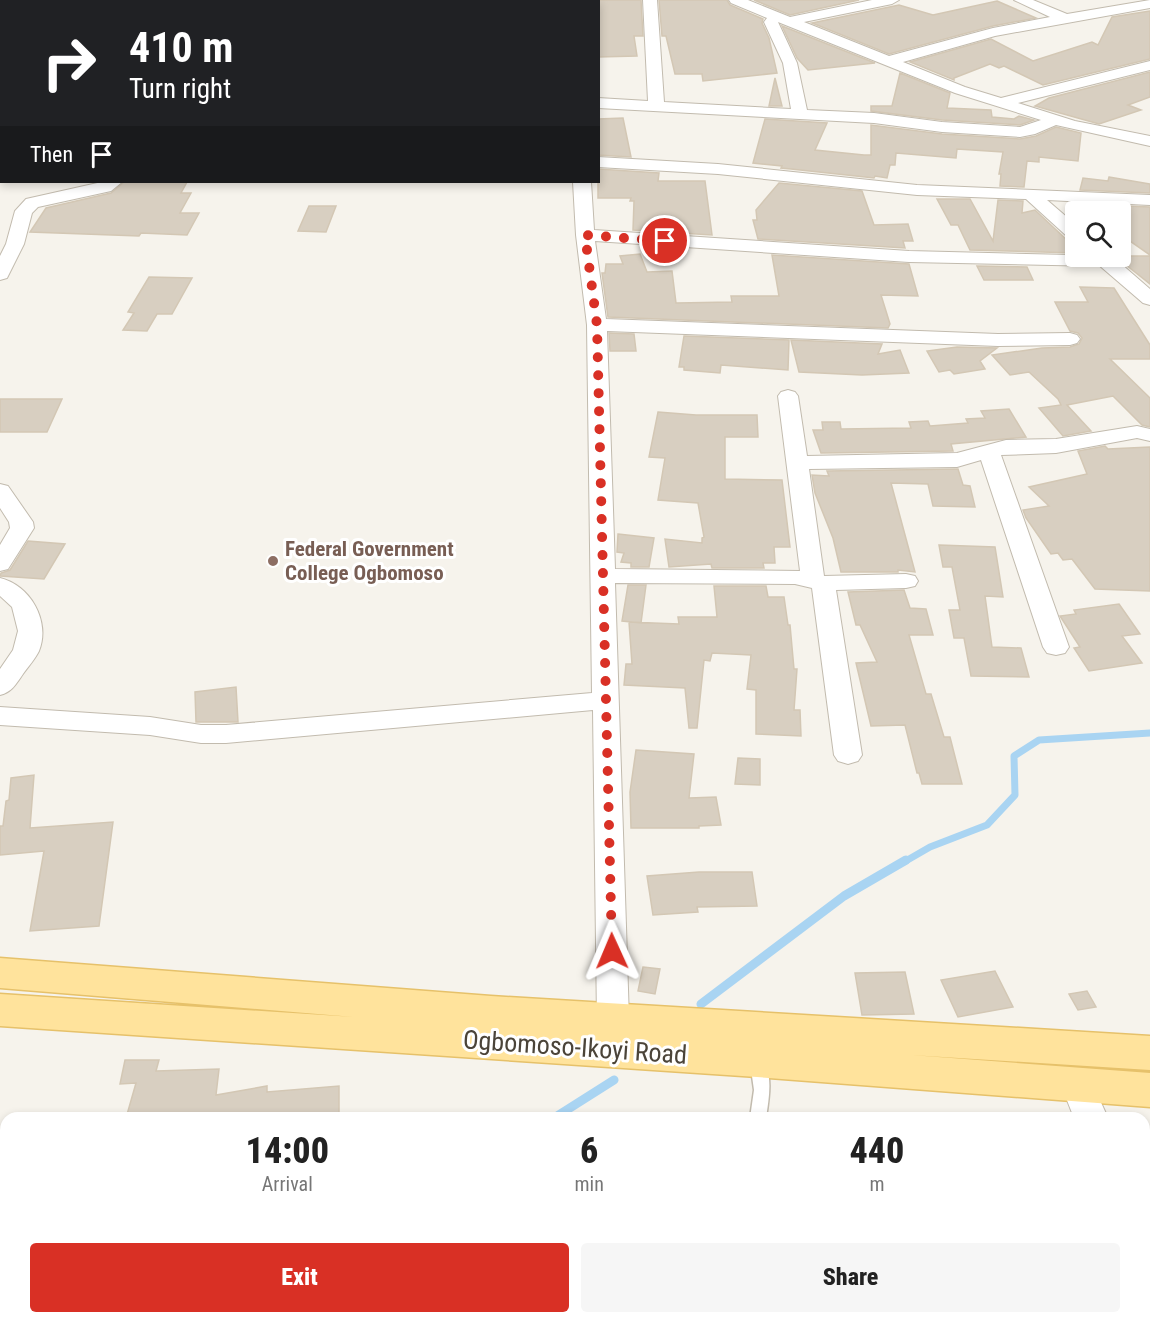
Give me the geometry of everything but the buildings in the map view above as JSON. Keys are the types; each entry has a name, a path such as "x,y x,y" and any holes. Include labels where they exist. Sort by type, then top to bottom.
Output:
{"main road":[{"name":"Ogbomoso-Ikoyi Road","path":"0,974 613,1020 1150,1053"},
{"name":"Ogbomoso-Ikoyi Road","path":"0,1010 757,1060 1084,1101 1150,1090"}],"street":[{"path":"650,0 656,105"},
{"path":"736,0 960,90 1055,120 1146,138"},
{"path":"800,114 790,63 771,22 892,0"},
{"path":"1021,0 1066,18"},
{"path":"888,61 982,35 1150,4"},
{"path":"999,103 1150,65"},
{"path":"600,103 874,118 942,127 1020,132 1029,131 1055,120"},
{"path":"600,162 638,162 735,170 849,185 920,190 1101,195 1150,200"},
{"path":"0,274 8,244 24,211 32,203 105,187 111,183"},
{"path":"582,183 585,235 597,325 613,1020"},
{"path":"1030,194 1065,225"},
{"path":"585,235 875,256 1028,261 1065,260"},
{"path":"1113,267 1150,298"},
{"path":"597,325 998,340 1070,339"},
{"path":"788,396 797,463 848,755"},
{"path":"797,463 957,460 1006,447 1056,446 1137,432 1150,435"},
{"path":"989,453 1056,647"},
{"path":"0,491 21,522 22,528 0,564"},
{"path":"604,576 795,578 818,582 906,581"},
{"path":"0,585 18,598 24,606 30,631 26,651 0,687"},
{"path":"0,716 150,726 201,734 226,734 606,700"}],"lane":[{"path":"757,1060 762,1090 759,1112"}],"waterway":[{"path":"904,862 930,847 987,825 1015,795 1014,756 1039,740 1150,733"},
{"path":"701,1004 844,896 906,860"},
{"path":"563,1112 614,1080"}],"place":[{"name":"Federal Government College Ogbomoso","path":"273,561"}],"route":[{"path":"612,951 597,325 585,235 665,241"}]}
